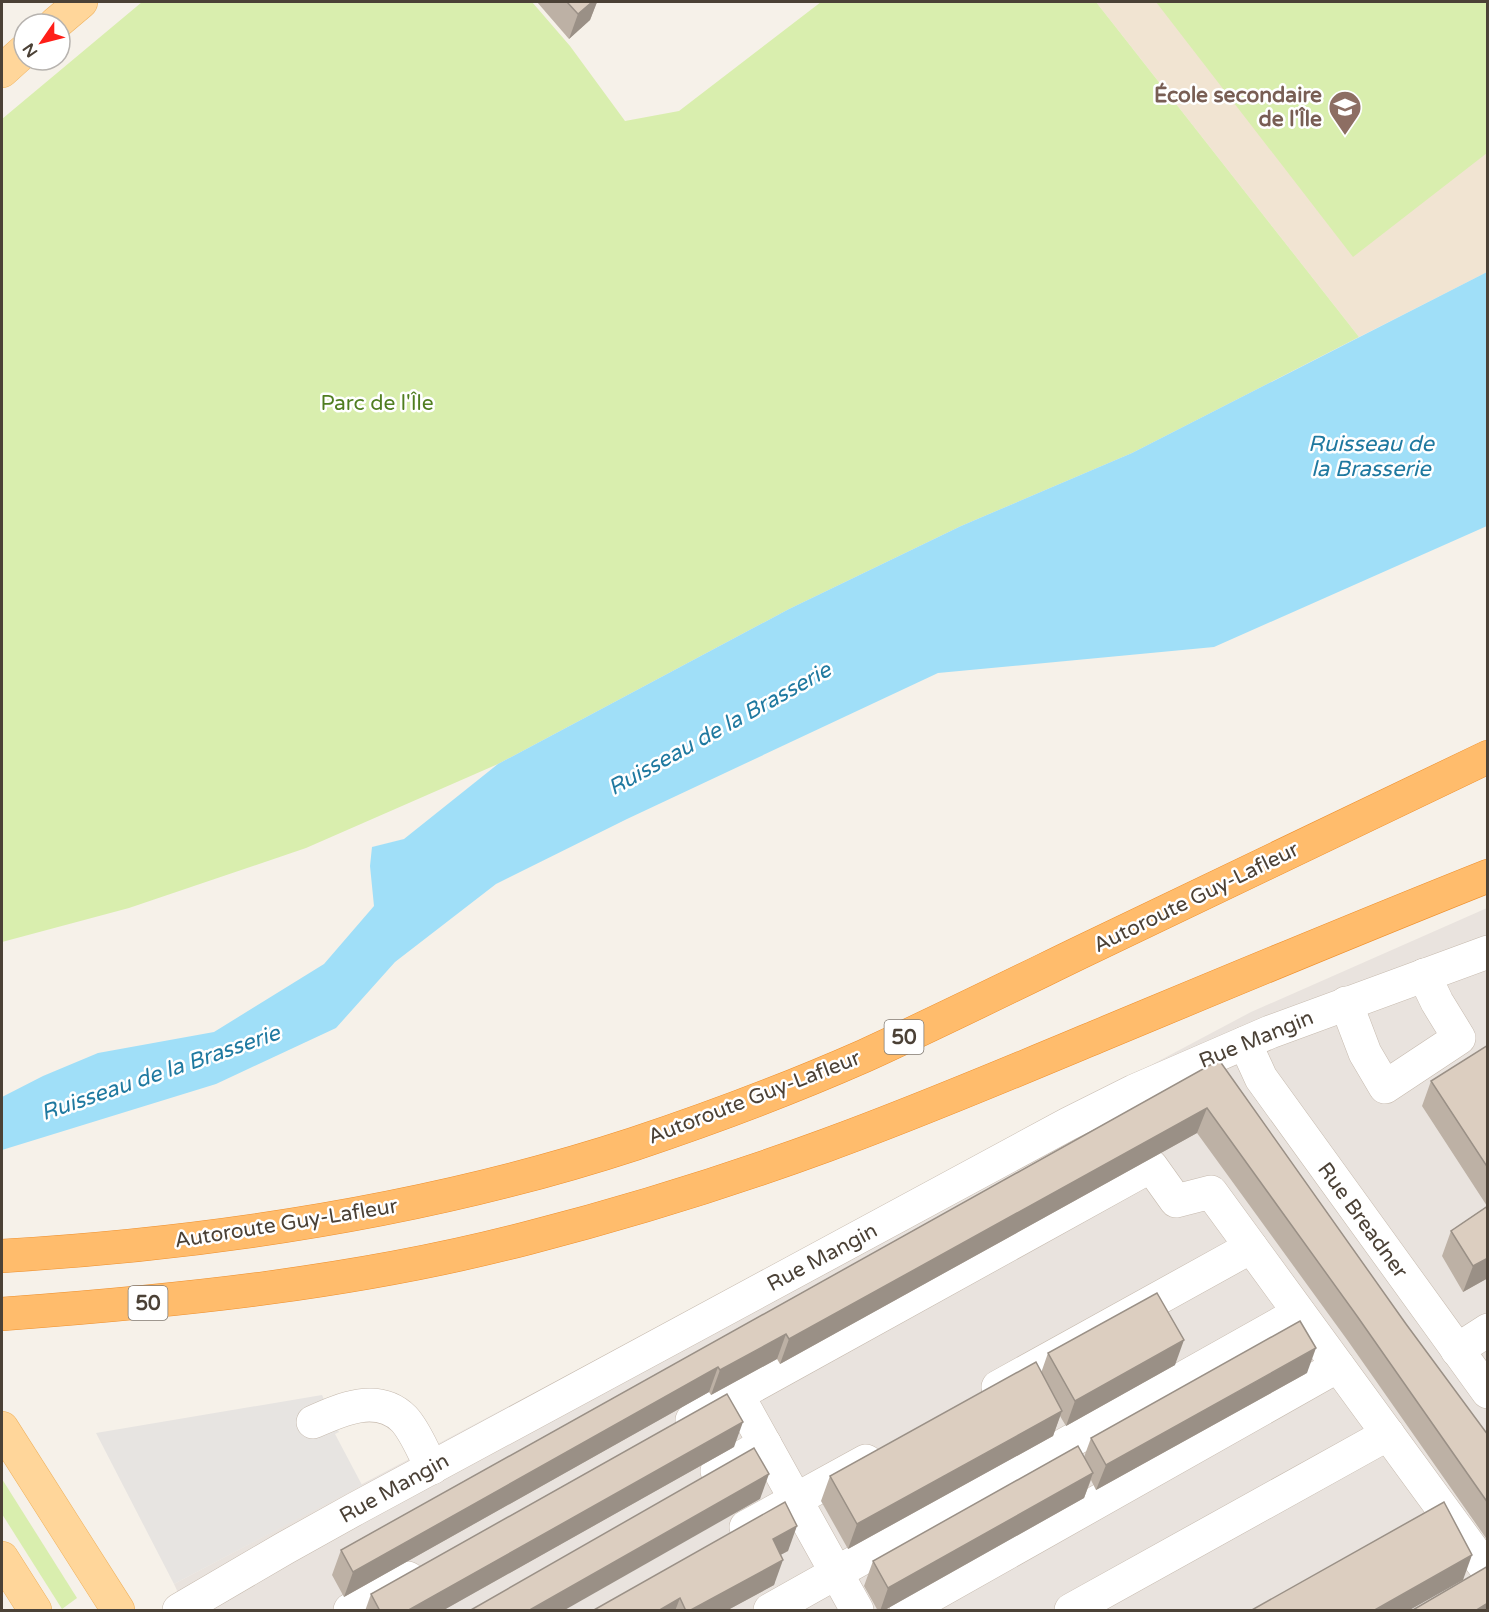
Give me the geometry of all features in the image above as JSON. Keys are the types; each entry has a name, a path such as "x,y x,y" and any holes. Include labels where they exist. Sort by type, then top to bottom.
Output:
{"highway":[{"name":"Autoroute Guy-Lafleur","path":"2,1256 159,1243 287,1226 483,1187 632,1144 779,1091 865,1055 1488,757"},
{"name":"50","path":"2,1314 158,1302 294,1284 391,1268 525,1239 675,1196 827,1145 928,1106 1488,876"}],"main road":[{"path":"69,12 81,2"},
{"path":"2,1428 118,1611"},
{"path":"2,1558 35,1611"}],"street":[{"name":"Rue Mangin","path":"179,1611 228,1598 295,1542 1068,1124 1134,1091 1296,1021 1488,952"},
{"path":"1346,1004 1365,1053 1385,1086 1460,1038 1437,1002 1424,975"},
{"name":"Rue Breadner","path":"1245,1043 1261,1078 1488,1392"},
{"path":"666,1434 1151,1166 1176,1201 1211,1192 1388,1434 1430,1512 1482,1580"},
{"path":"972,1402 1251,1247"},
{"path":"771,1611 1299,1313"},
{"path":"1457,1350 1488,1330"},
{"path":"906,1611 1338,1366"},
{"path":"737,1394 857,1611"},
{"path":"313,1422 352,1407 372,1404 384,1406 408,1424 432,1468"},
{"path":"1071,1611 1388,1434"},
{"path":"694,1484 765,1444"},
{"path":"723,1541 889,1448"},
{"path":"350,1611 431,1565"}],"shaded area":[{"name":"École secondaire de l'Île","path":"1096,2 1487,2 1487,272 1359,337"},
{"path":"1487,908 1487,1610 186,1610 174,1584 1251,1012"},
{"path":"322,1395 339,1432 335,1434 362,1485 174,1584 96,1433"}],"green space":[{"name":"Parc de l'Île","path":"142,2 532,2 570,46 625,121 679,111 821,2 1096,2 1359,337 1132,453 961,526 789,609 498,764 306,848 129,908 2,942 2,119 58,72 72,72 72,60"},
{"name":"École secondaire de l'Île","path":"1156,2 1487,2 1487,153 1353,257"},
{"path":"2,1479 77,1598 62,1609 2,1514"}],"water":[{"name":"Ruisseau de la Brasserie","path":"1487,272 1487,526 1214,647 938,673 627,819 496,884 395,962 336,1028 216,1084 2,1150 2,1097 43,1076 98,1053 214,1032 324,964 374,906 370,866 372,847 404,839 498,764 789,609 961,526 1132,453"}],"building":[{"path":"567,2 592,2 578,14"},
{"path":"1488,1045 1488,1168 1431,1081"},
{"path":"1219,1060 1406,1324 1488,1435 1488,1503 1207,1108 789,1339 786,1334 720,1370 718,1367 353,1572 341,1550"},
{"path":"1488,1206 1488,1258 1473,1266 1451,1231"},
{"path":"1157,1293 1184,1340 1075,1401 1048,1353"},
{"path":"1300,1321 1316,1348 1106,1465 1091,1438"},
{"path":"1036,1362 1062,1411 857,1524 830,1476"},
{"path":"727,1394 743,1422 407,1611 380,1611 371,1594"},
{"path":"1078,1446 1093,1473 888,1588 873,1561"},
{"path":"754,1448 769,1474 528,1611 469,1611"},
{"path":"785,1502 797,1526 773,1539 783,1560 689,1611 686,1611 680,1598 658,1611 592,1611"},
{"path":"1444,1502 1472,1555 1373,1611 1250,1611"},
{"path":"1488,1566 1488,1603 1475,1611 1411,1611"}],"place":[{"name":"École secondaire de l'Île","path":"1345,136"}]}
